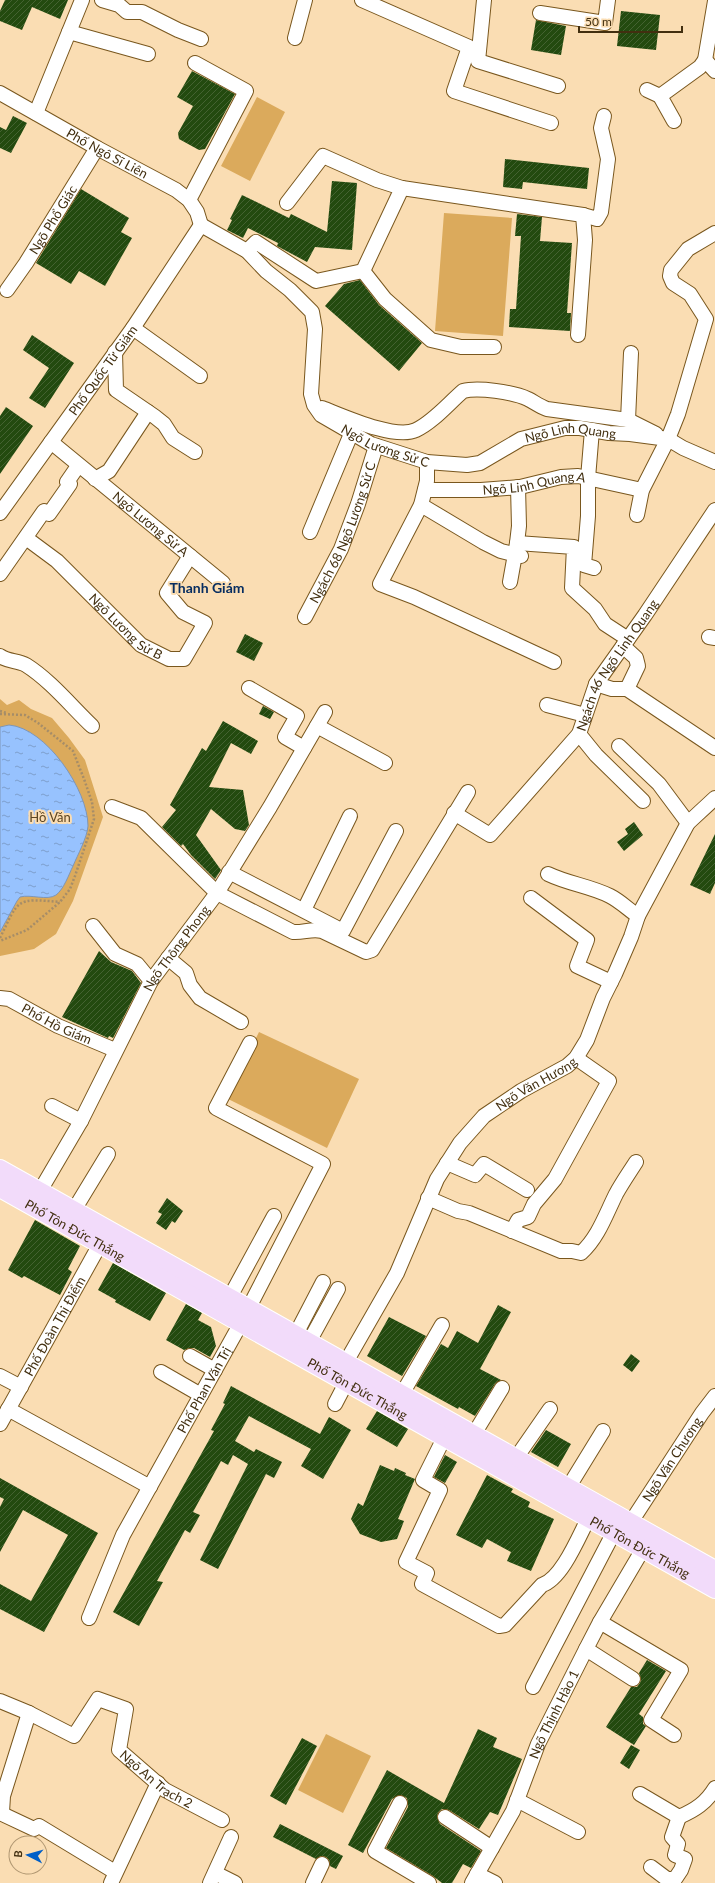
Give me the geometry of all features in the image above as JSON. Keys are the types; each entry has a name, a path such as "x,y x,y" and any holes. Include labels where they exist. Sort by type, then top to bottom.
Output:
{"main road":[{"name":"Phố Tôn Đức Thắng","path":"0,1169 74,1210 105,1236 245,1315 347,1381 614,1532 648,1542 715,1570"},
{"name":"Phố Tôn Đức Thắng","path":"0,1188 105,1236 230,1297 245,1315 303,1338 630,1522 648,1542 715,1588"}],"street":[{"path":"36,113 82,0"},
{"path":"102,0 119,5 127,12 142,12 178,30 201,39"},
{"path":"295,38 305,0"},
{"path":"362,0 469,47 454,91 551,123"},
{"path":"484,0 478,61 558,86"},
{"path":"540,13 605,23 608,0"},
{"path":"715,1 712,61 715,71"},
{"path":"69,32 148,54"},
{"path":"660,96 700,67 712,61"},
{"path":"189,200 246,91 195,63"},
{"path":"647,90 660,96 674,120"},
{"name":"Phố Ngô Sĩ Liên","path":"0,93 97,148 176,190 189,200 197,212 201,225"},
{"path":"287,202 323,156 377,180 402,188 583,215 597,219 602,212 608,159 601,128 604,116"},
{"name":"Ngõ Phổ Giác","path":"7,290 26,263 97,148"},
{"path":"363,271 402,188"},
{"path":"578,335 585,240 583,215"},
{"path":"201,225 247,251 266,271 290,290 312,312 315,329 311,394 314,405 377,428 401,433 414,431 423,426 463,391 471,389 503,392 527,399 536,405 547,409 628,420 668,439"},
{"name":"Phố Quốc Tử Giám","path":"0,513 133,328 201,225"},
{"path":"637,515 642,490 668,439 678,414 706,319 690,294 673,283 670,276 671,270 688,249 715,233"},
{"path":"247,251 256,242 316,281 363,271"},
{"path":"363,271 385,299 431,340 460,347 494,347"},
{"path":"133,328 200,376"},
{"path":"115,352 116,390 164,424 173,438 195,452"},
{"path":"628,420 630,353"},
{"name":"Ngõ Lương Sử C","path":"314,405 321,415 351,434 376,446 427,462 425,490 421,505 380,584 414,597 554,662"},
{"path":"95,479 109,471 148,412"},
{"name":"Ngõ Linh Quang","path":"427,462 467,465 480,463 521,439 546,427 592,430 668,439 683,448 715,462"},
{"path":"592,430 588,478 588,516 572,588 595,608 605,624 625,643 636,658 638,666 628,689"},
{"path":"310,532 351,434"},
{"name":"Ngõ Lương Sử A","path":"50,442 223,582"},
{"name":"Ngách 68 Ngõ Lương Sử C","path":"305,617 341,549 361,497 376,446"},
{"path":"0,574 44,511 49,514 70,484 67,482 78,466"},
{"name":"Ngõ Linh Quang A","path":"425,490 481,490 518,487 561,477 578,476 642,490"},
{"path":"510,582 517,551 519,526 518,487"},
{"path":"421,505 501,551 574,547 584,565 594,568"},
{"name":"Ngách 46 Ngõ Linh Quang","path":"454,813 490,835 579,734 596,684 715,510"},
{"name":"Ngõ Lương Sử B","path":"26,538 57,561 141,645 169,659 184,659 205,623 183,612 167,593 190,556"},
{"path":"0,656 4,659 25,665 53,688 92,726"},
{"path":"596,684 612,689 628,689 715,748"},
{"path":"249,688 297,716 285,738 304,748"},
{"path":"547,705 585,715"},
{"name":"Ngõ Thông Phong","path":"40,1191 81,1121 115,1050 151,981 217,892 270,807 325,712"},
{"path":"317,726 386,763"},
{"path":"579,734 596,755 643,801"},
{"path":"618,746 659,784 688,823"},
{"path":"112,807 140,818 217,892 293,932 303,932 316,929 362,951 370,951 468,792"},
{"name":"Ngõ Văn Hương","path":"346,1362 397,1273 437,1179 460,1143 484,1116 521,1091 567,1066 576,1058 587,1040 603,998 631,937 638,916 688,823 715,798"},
{"path":"304,910 350,816"},
{"path":"229,872 343,930 396,831"},
{"path":"548,874 565,882 589,888 610,896 638,916"},
{"path":"531,898 587,940 577,966 611,982"},
{"path":"93,926 116,954 137,964 151,981"},
{"path":"168,958 186,973 190,985 200,998 241,1022"},
{"name":"Phố Hồ Giám","path":"0,998 9,999 58,1026 115,1050"},
{"name":"Phố Phan Văn Trị","path":"89,1618 123,1535 245,1315 323,1164 216,1108 250,1043"},
{"path":"512,1231 518,1220 528,1217 540,1195 555,1179 609,1081 576,1058"},
{"path":"52,1106 81,1121"},
{"path":"74,1210 108,1154"},
{"path":"428,1198 561,1251 581,1253 588,1247 617,1193 636,1162"},
{"path":"447,1163 475,1175 484,1164 528,1190"},
{"path":"230,1297 274,1216"},
{"name":"Phố Đoàn Thị Điểm","path":"0,1424 105,1236"},
{"path":"303,1338 323,1282"},
{"path":"303,1338 338,1288"},
{"path":"402,1394 442,1325"},
{"path":"190,1356 215,1370"},
{"path":"161,1372 201,1395"},
{"path":"0,1376 21,1387"},
{"path":"335,1404 347,1381"},
{"path":"474,1434 502,1388"},
{"name":"Ngõ Văn Chương","path":"630,1522 702,1413 715,1396"},
{"path":"8,1408 150,1487"},
{"path":"516,1458 550,1409"},
{"path":"568,1488 603,1431"},
{"path":"445,1436 423,1480 440,1490 406,1562 427,1573 422,1584 499,1626 505,1625 542,1585 549,1583 561,1569 588,1517"},
{"path":"533,1686 614,1532"},
{"name":"Ngõ Thịnh Hào 1","path":"475,1878 513,1811 538,1744 586,1649 600,1622 648,1542"},
{"path":"600,1622 681,1670 651,1720 674,1735"},
{"path":"586,1649 633,1679"},
{"name":"Ngõ An Trạch 2","path":"0,1701 29,1713 74,1736 98,1699 126,1709 119,1750 165,1790 189,1804 222,1820"},
{"path":"29,1713 3,1796 1,1812 34,1829 39,1826 113,1878 158,1783"},
{"path":"651,1867 667,1879 675,1879 681,1870 685,1859 676,1855 678,1844 672,1837 679,1817 695,1810 710,1796 715,1788"},
{"path":"640,1794 679,1817"},
{"path":"517,1800 578,1832"},
{"path":"400,1803 375,1851 429,1883"},
{"path":"445,1817 492,1848"},
{"path":"231,1837 213,1878 235,1883"},
{"path":"313,1883 322,1864"},
{"path":"475,1878 495,1883"}],"path":[{"path":"0,711 9,714"},
{"path":"0,714 26,715 72,751 92,802 94,819 85,850 70,889 60,902 27,930 0,939"},
{"path":"0,939 13,912 23,901 60,902"}],"green space":[{"path":"257,97 285,112 250,181 221,166"},
{"path":"444,213 512,218 503,336 435,331"},
{"name":"Hồ Văn","path":"0,699 7,705 19,700 31,709 52,718 85,760 103,817 73,901 56,934 34,949 0,956"},
{"path":"259,1032 359,1079 327,1148 226,1098"},
{"path":"326,1734 371,1756 343,1813 298,1790"}],"water":[{"name":"Hồ Văn","path":"9,725 23,729 37,737 62,763 73,779 81,795 86,811 88,826 82,846 66,881 59,892 52,897 20,897 0,932 0,727"}],"building":[{"path":"5,0 68,0 60,19 32,7 22,30 0,21 0,11"},
{"path":"621,11 660,15 656,50 617,46"},
{"path":"536,20 566,26 561,55 531,50"},
{"path":"192,71 235,94 205,149 199,150 179,139 178,133 193,106 177,97"},
{"path":"13,116 27,123 11,153 0,148 0,127 6,130"},
{"path":"505,159 589,168 587,189 523,182 522,189 503,187"},
{"path":"332,181 357,183 352,250 315,247 307,262 277,246 278,243 248,228 243,238 227,230 232,220 230,219 242,195 289,218 291,214 327,232"},
{"path":"81,189 129,218 121,232 132,238 105,286 79,271 71,284 36,263"},
{"path":"517,214 542,217 540,241 572,243 567,313 571,313 570,331 509,327 510,309 516,309 521,236 515,236"},
{"path":"360,280 379,305 422,343 399,371 325,306 344,284"},
{"path":"32,335 74,363 45,408 29,398 49,368 23,350"},
{"path":"6,407 33,426 0,474 0,416"},
{"path":"245,634 263,643 254,661 236,652"},
{"path":"263,706 274,712 270,719 259,714"},
{"path":"223,721 258,741 251,754 231,743 209,787 243,790 249,825 245,831 235,829 211,809 196,835 221,870 215,879 191,855 183,844 181,846 162,827 176,810 170,805 202,748 206,751"},
{"path":"634,822 643,835 624,851 617,842 628,834 625,829"},
{"path":"715,834 715,883 710,894 690,885"},
{"path":"99,951 111,962 132,971 141,983 113,1038 109,1036 108,1038 62,1017"},
{"path":"167,1198 183,1211 175,1223 172,1221 166,1230 156,1223 162,1214 158,1212"},
{"path":"35,1220 80,1246 68,1269 72,1272 60,1295 24,1276 22,1278 8,1270"},
{"path":"113,1263 166,1293 150,1321 115,1302 116,1300 98,1290"},
{"path":"186,1304 202,1313 198,1320 211,1327 216,1346 210,1357 194,1348 184,1350 166,1340"},
{"path":"498,1305 511,1312 480,1369 501,1380 495,1384 475,1416 459,1407 458,1409 416,1386 441,1344 448,1348 457,1331 478,1343"},
{"path":"389,1317 426,1336 402,1376 367,1356"},
{"path":"631,1354 640,1361 632,1372 623,1365"},
{"path":"231,1386 320,1434 329,1417 351,1430 323,1479 301,1466 311,1449 249,1416 235,1441 254,1452 256,1449 282,1462 274,1478 266,1474 218,1569 200,1560 248,1464 233,1455 228,1465 221,1461 193,1512 200,1515 190,1533 185,1530 157,1581 163,1582 139,1626 113,1612 214,1431 211,1430 225,1404 223,1403"},
{"path":"377,1411 408,1429 397,1447 366,1429"},
{"path":"546,1430 571,1444 558,1467 531,1452"},
{"path":"445,1455 457,1462 445,1483 434,1477"},
{"path":"380,1465 394,1471 395,1468 406,1473 405,1475 415,1479 398,1519 404,1521 397,1539 381,1542 360,1534 351,1519 358,1503 363,1506"},
{"path":"487,1475 513,1489 511,1492 530,1502 528,1507 554,1519 531,1571 507,1561 511,1552 487,1539 482,1548 456,1535"},
{"path":"0,1478 98,1533 44,1632 0,1609 0,1584 31,1601 68,1535 23,1510 0,1552 0,1507 4,1499 0,1497"},
{"path":"647,1660 666,1671 639,1714 643,1717 643,1724 646,1726 634,1745 606,1727 631,1687 637,1687 640,1683 641,1679 639,1673"},
{"path":"478,1729 497,1738 493,1747 522,1759 498,1815 490,1812 479,1829 449,1810 442,1809 438,1813 437,1817 440,1824 481,1851 471,1868 463,1864 452,1883 442,1883 386,1848 408,1807 407,1798 400,1795 392,1799 363,1853 348,1845 387,1770 444,1803"},
{"path":"302,1738 317,1746 286,1805 270,1796"},
{"path":"631,1745 640,1750 629,1769 620,1763"},
{"path":"280,1824 343,1856 336,1869 330,1866 329,1860 326,1857 321,1856 316,1859 273,1837"}],"district":[{"name":"Thanh Giám","path":"207,587"}]}
